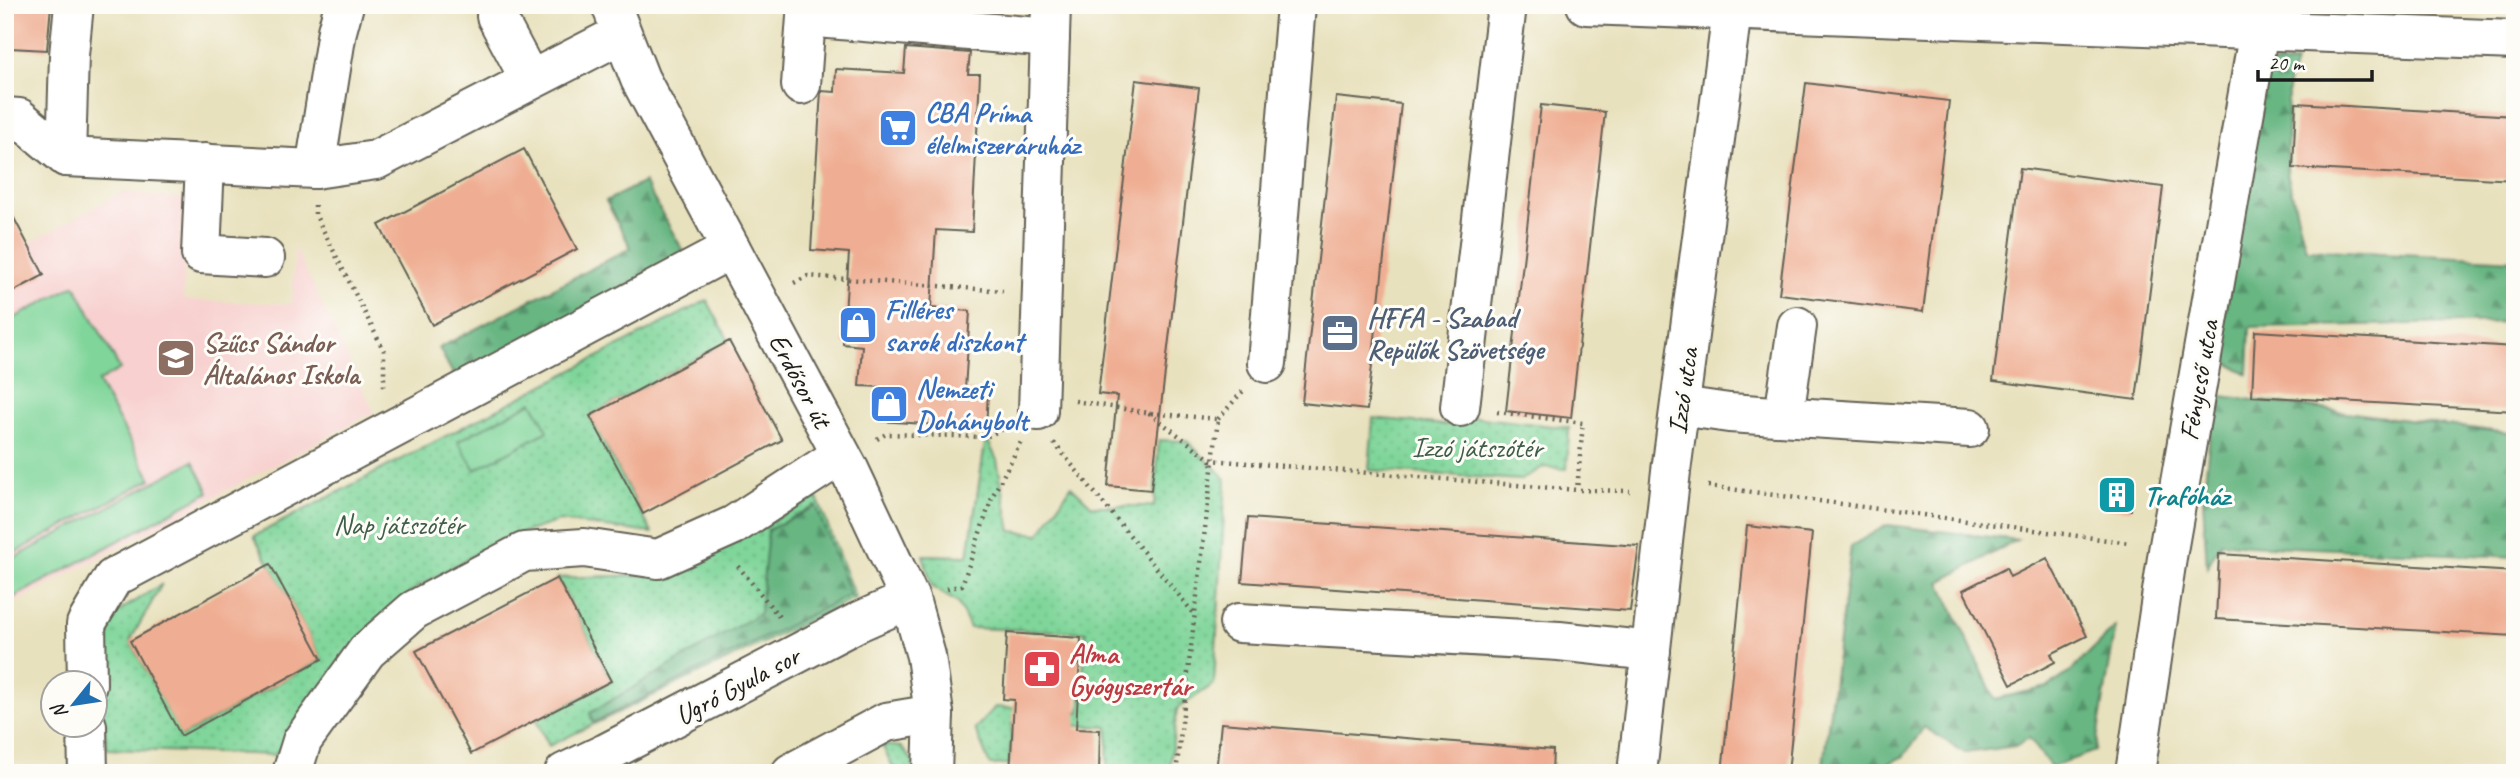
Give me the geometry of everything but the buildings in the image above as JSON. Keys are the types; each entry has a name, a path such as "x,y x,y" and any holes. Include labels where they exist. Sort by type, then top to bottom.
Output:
{"street":[{"path":"66,157 69,55 74,5"},
{"path":"315,169 337,31 344,5"},
{"path":"1267,363 1296,5"},
{"path":"1460,407 1507,5"},
{"path":"1586,5 2515,40"},
{"name":"Izzó utca","path":"1637,773 1669,492 1732,10"},
{"path":"496,16 530,80"},
{"path":"801,85 806,17 1051,21 1038,411"},
{"path":"5,117 19,118 66,157 315,169 376,160 530,80 616,20"},
{"name":"Erdősor út","path":"616,20 640,79 841,455 910,599 926,656 934,714 932,773"},
{"name":"Fénycső utca","path":"2135,773 2168,551 2259,30"},
{"path":"205,163 201,254 265,258"},
{"path":"87,670 86,624 113,578 731,249"},
{"path":"1784,416 1797,326"},
{"path":"1680,406 1728,412 1970,428"},
{"path":"292,773 302,741 367,651 414,610 524,552 584,548 658,559 734,525 841,455"},
{"name":"Ugró Gyula sor","path":"564,773 858,622 910,599"},
{"path":"1240,623 1559,641 1651,651"},
{"path":"791,773 886,722 934,714"},
{"path":"87,740 88,773"}],"path":[{"path":"315,169 315,214 384,351 383,407 396,427"},
{"path":"759,302 808,276 1042,294"},
{"path":"841,455 886,435 986,437 1038,411 1057,398 1149,413 1218,419 1211,460 1176,773"},
{"path":"1460,407 1583,423 1577,490"},
{"path":"910,599 962,585 993,495 1038,411"},
{"path":"1038,411 1049,438 1194,615"},
{"path":"1149,413 1211,460 1453,477 1577,490 1669,492 1709,486 2168,551"},
{"path":"716,533 738,566 788,628 802,651"}],"shaded area":[{"name":"Szűcs Sándor Általános Iskola","path":"121,192 187,199 183,300 292,304 295,248 374,412 5,608 5,201 28,244"}],"green space":[{"path":"2295,63 2288,84 2287,173 2306,249 2515,260 2515,322 2250,327 2248,374 2218,358 2261,66"},
{"path":"644,182 688,259 456,380 439,348 631,248 606,201"},
{"path":"75,285 120,369 98,382 151,479 5,558 5,323"},
{"name":"Nap játszótér","path":"707,300 729,341 590,416 652,533 559,521 498,541 416,588 365,636 275,755 107,749 108,670 98,670 97,665 105,620 162,584 130,641 182,736 322,659 254,536"},
{"path":"2214,395 2515,434 2515,557 2221,542 2207,567 2203,500"},
{"path":"532,402 548,431 475,470 458,441"},
{"name":"Izzó játszótér","path":"1473,417 1569,428 1567,469 1543,467 1521,480 1369,470 1373,418 1446,425"},
{"path":"986,437 997,460 1011,531 1040,534 1071,486 1092,506 1154,506 1159,440 1187,441 1226,479 1214,684 1177,709 1169,773 1107,773 1108,727 1012,723 1009,764 990,765 975,729 995,707 1080,713 1086,632 970,628 958,603 932,587 923,555 968,556"},
{"path":"193,461 209,492 5,602 5,563"},
{"path":"817,497 855,598 549,746 536,720 611,681 557,578 671,574"},
{"path":"816,506 850,595 593,723 590,713 760,613 768,530"},
{"path":"1887,525 2017,540 1940,582 1995,699 2048,687 2070,672 2116,626 2095,751 2051,767 2029,738 2015,746 1965,753 1924,727 1904,756 1869,773 1822,773 1851,546"},
{"path":"882,745 901,747 913,761 912,773 892,773 895,771"}],"place":[{"name":"CBA Príma élelmiszeráruház","path":"898,128"},
{"name":"Filléres sarok diszkont","path":"858,325"},
{"name":"HFFA - Szabad Repülők Szövetsége","path":"1340,333"},
{"name":"Szűcs Sándor Általános Iskola","path":"176,358"},
{"name":"Nemzeti Dohánybolt","path":"889,404"},
{"name":"Trafóház","path":"2117,495"},
{"name":"Alma Gyógyszertár","path":"1042,669"}]}
